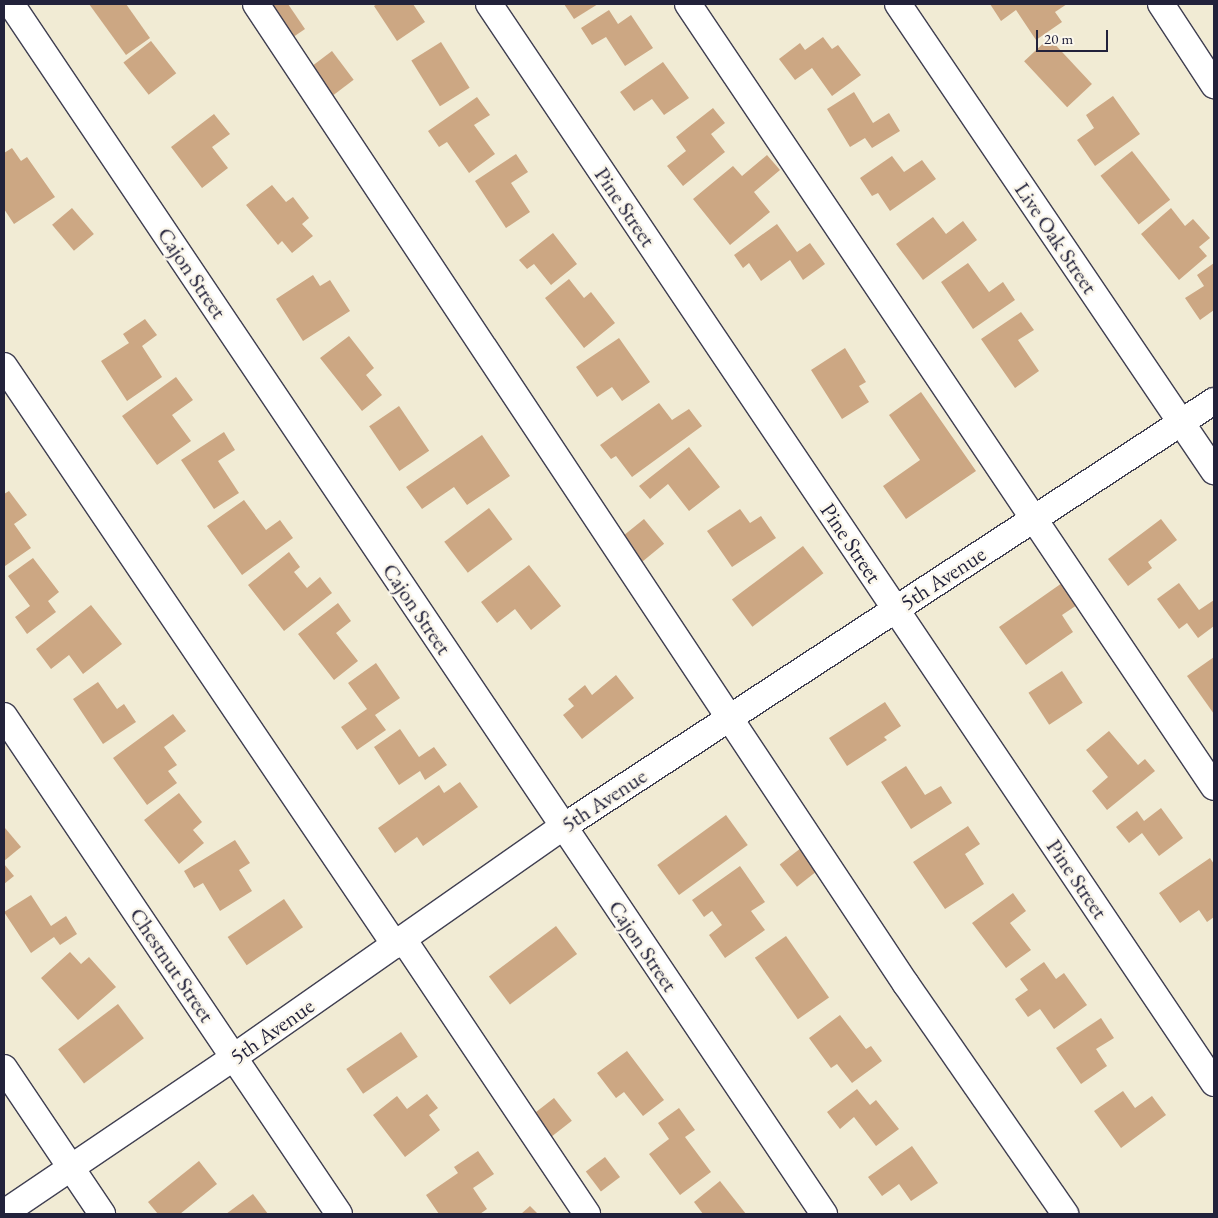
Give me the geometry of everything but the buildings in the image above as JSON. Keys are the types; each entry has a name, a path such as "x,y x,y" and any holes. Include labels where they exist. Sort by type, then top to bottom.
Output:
{"street":[{"name":"Cajon Street","path":"12,4 824,1214"},
{"path":"256,4 906,984 1065,1214"},
{"name":"Pine Street","path":"489,4 1214,1083"},
{"path":"688,4 1214,787"},
{"name":"Live Oak Street","path":"898,4 1214,471"},
{"path":"1160,4 1214,85"},
{"path":"4,366 587,1214"},
{"name":"5th Avenue","path":"4,1213 234,1058 563,827 1214,401"},
{"name":"Chestnut Street","path":"4,716 339,1214"},
{"path":"4,1068 102,1214"}]}
